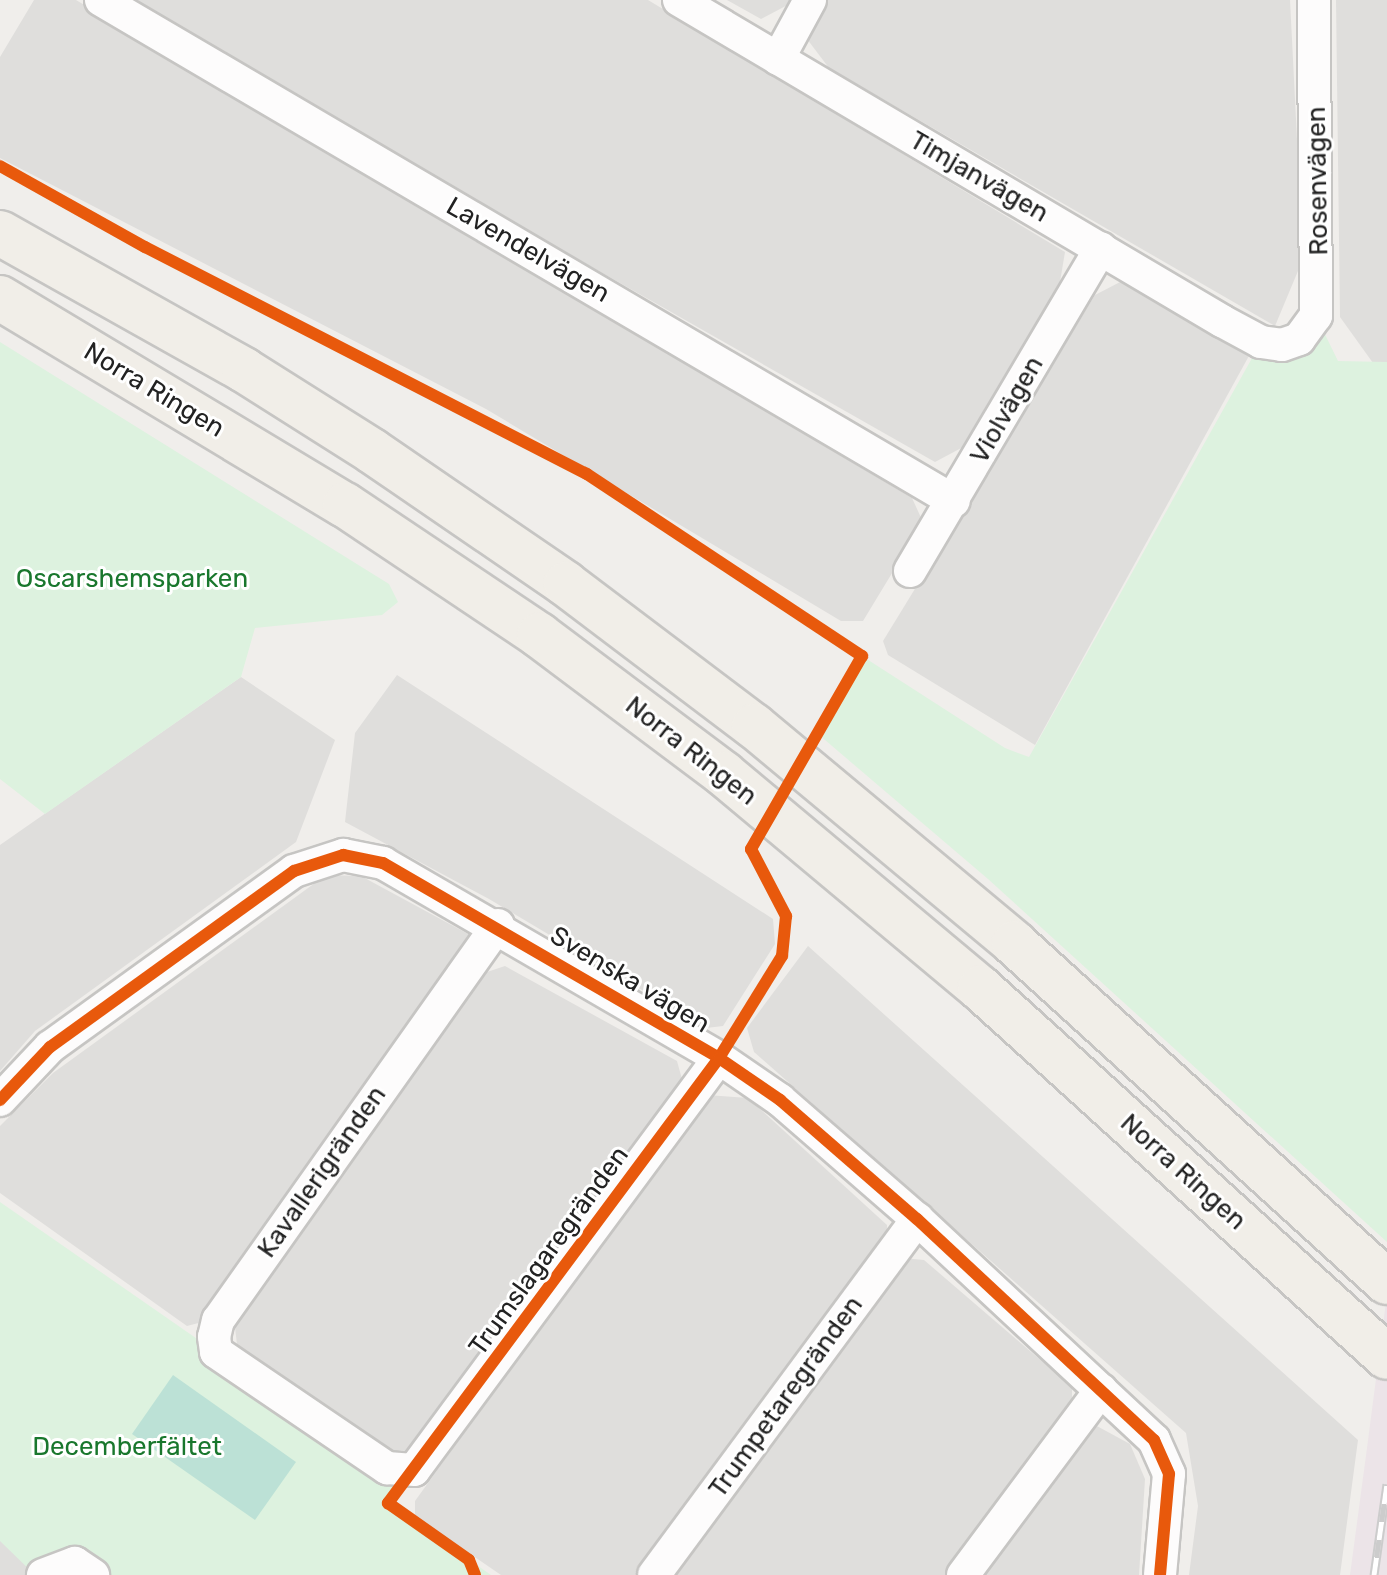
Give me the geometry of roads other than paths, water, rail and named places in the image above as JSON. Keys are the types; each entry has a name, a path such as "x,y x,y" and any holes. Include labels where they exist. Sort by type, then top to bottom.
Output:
{"main road":[{"path":"0,233 244,370 372,451 566,584 754,726 1014,943 1387,1282"},
{"name":"Norra Ringen","path":"0,298 345,505 539,635 724,774 980,988 1387,1357"}],"street":[{"name":"Lavendelvägen","path":"101,0 954,501"},
{"name":"Timjanvägen","path":"679,0 1261,342 1282,345"},
{"path":"778,59 810,0"},
{"name":"Rosenvägen","path":"1282,345 1299,339 1316,316 1314,0"},
{"name":"Violvägen","path":"910,571 1101,248"},
{"name":"Svenska vägen","path":"0,1100 50,1047 271,886 318,861 343,855 383,863 498,925 719,1058 780,1100 917,1219 1154,1440 1169,1474 1160,1575"},
{"name":"Kavallerigränden","path":"289,1403 216,1352 218,1320 498,925"},
{"name":"Trumslagaregränden","path":"289,1403 387,1468 414,1470 719,1058"},
{"name":"Trumpetaregränden","path":"654,1575 917,1219"},
{"path":"963,1575 1101,1390"},
{"path":"43,1575 75,1563 93,1575"}],"railway":[{"path":"1374,1575 1387,1484"}],"park label":[{"name":"Oscarshemsparken","path":"132,579"},
{"name":"Decemberfältet","path":"127,1447"}]}
